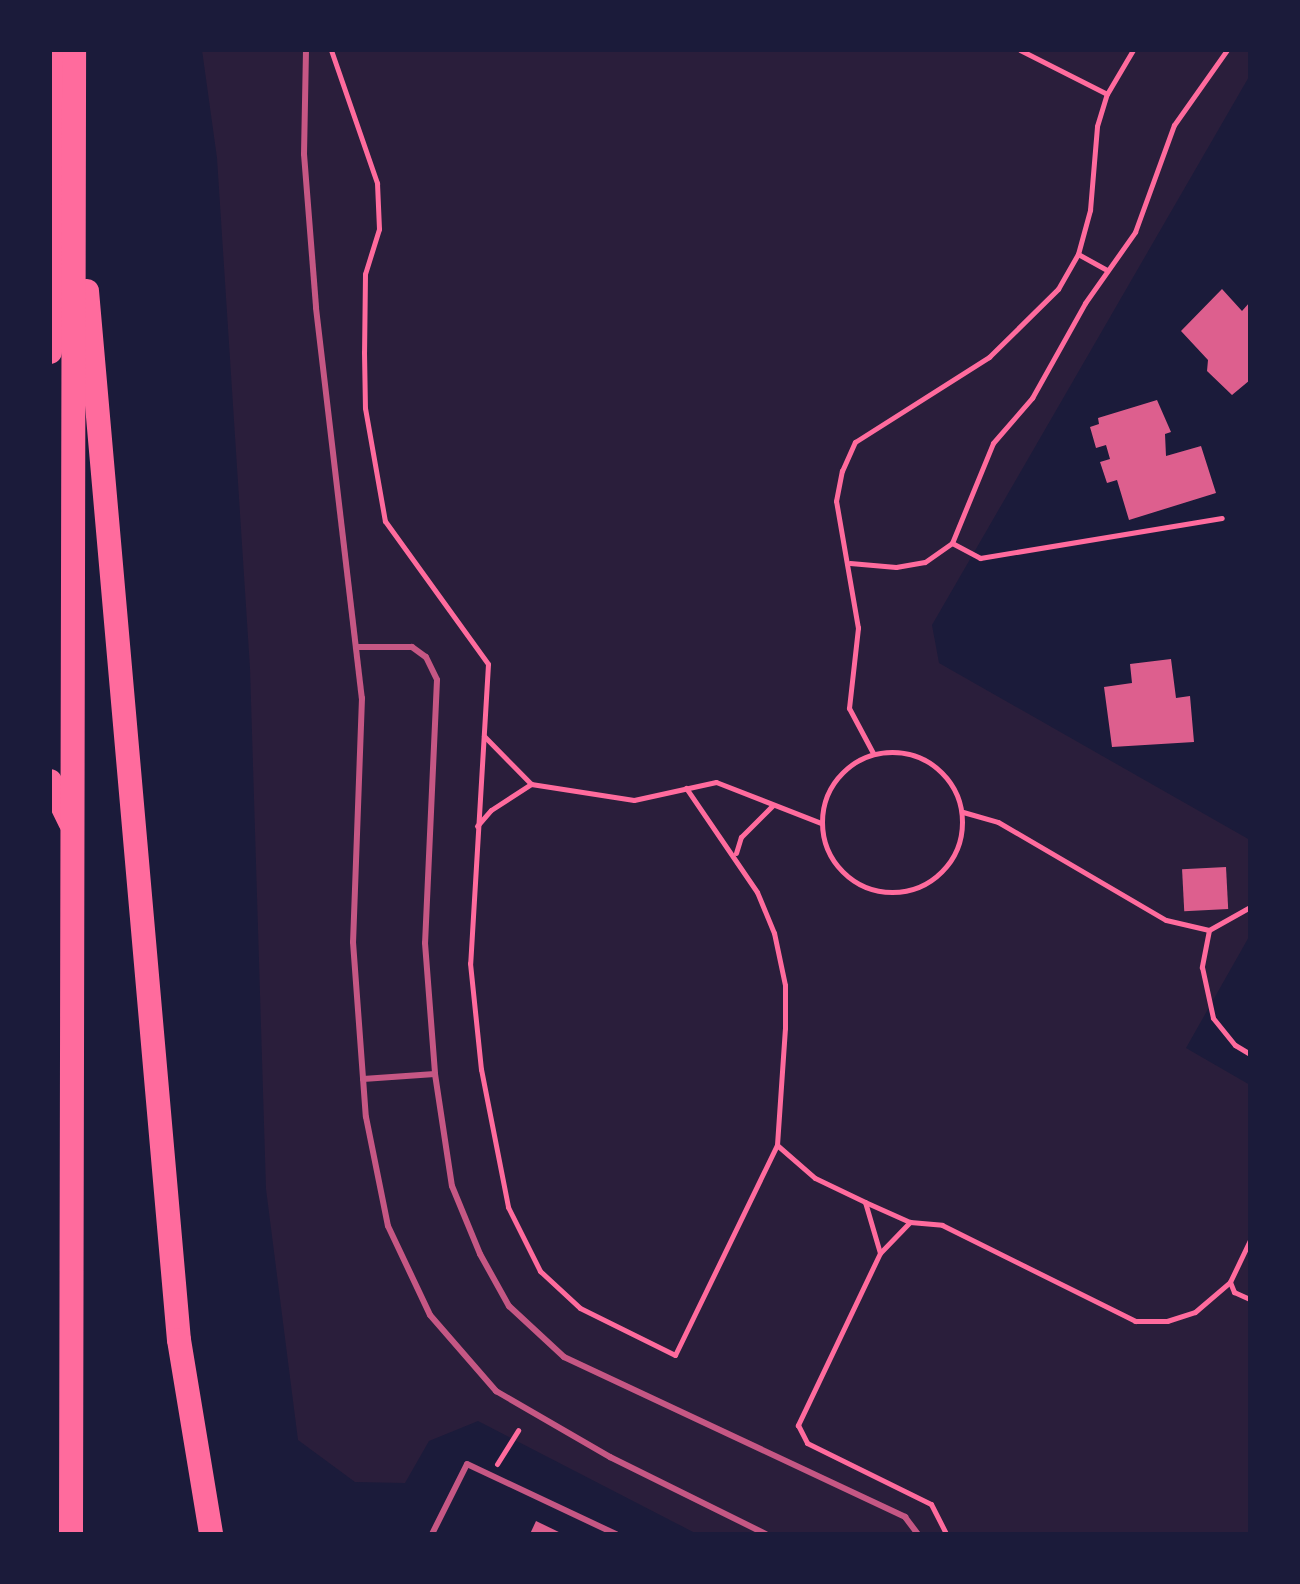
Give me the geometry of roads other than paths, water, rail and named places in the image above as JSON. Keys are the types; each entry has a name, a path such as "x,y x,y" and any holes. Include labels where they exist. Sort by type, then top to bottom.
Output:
{"highway":[{"path":"50,352 51,50"},
{"path":"71,1534 74,50"},
{"path":"73,132 179,1340 211,1534"},
{"path":"50,781 73,828"}],"lane":[{"path":"306,50 304,154 316,308 357,647 361,816 353,942 363,1079 388,1226 430,1315 496,1391 610,1457 766,1534"},
{"path":"357,647 412,647 426,657 437,680 425,943 435,1074 452,1186 480,1254 509,1306 564,1357 905,1517 918,1534"},
{"path":"363,1079 435,1074"},
{"path":"432,1534 467,1464 616,1534"}]}
